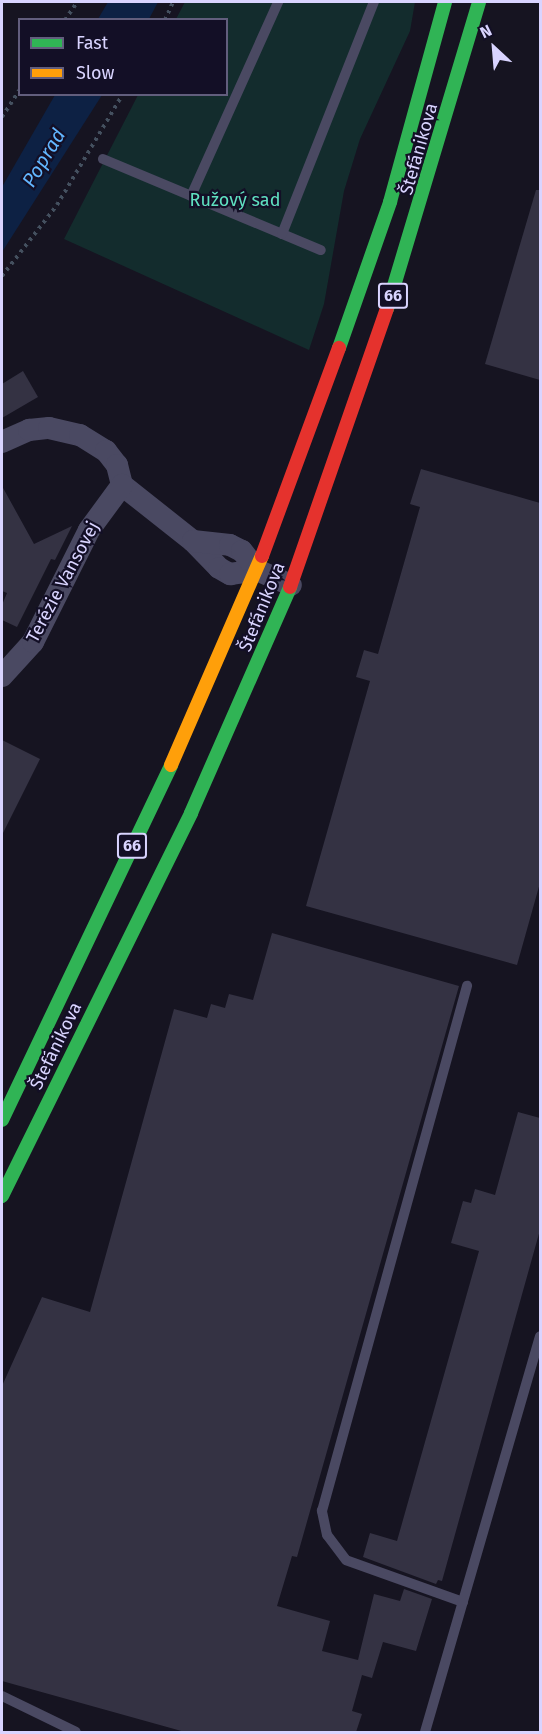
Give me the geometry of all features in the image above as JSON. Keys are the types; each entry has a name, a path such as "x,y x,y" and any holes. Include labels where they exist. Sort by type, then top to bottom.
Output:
{"main road":[{"name":"Štefánikova","path":"2,1120 206,690 257,570 315,419 390,202 445,2"},
{"name":"Štefánikova","path":"2,1196 191,813 291,585 404,261 479,2"}],"street":[{"path":"2,442 29,430 49,428 80,435 106,451 117,465 122,485 193,541 219,568 230,574 257,570 291,585"},
{"name":"Terézie Vansovej","path":"2,676 33,642 89,530 122,485"}],"lane":[{"path":"191,196 278,2"},
{"path":"282,234 374,2"},
{"path":"103,159 321,250"},
{"path":"463,1602 346,1560 327,1535 322,1511 467,986"},
{"path":"424,1732 540,1336"},
{"path":"2,1696 76,1732"}],"path":[{"path":"66,18 77,2"},
{"path":"166,18 173,2"},
{"path":"2,117 18,92"},
{"path":"2,276 57,205 122,96"}],"green space":[{"name":"Ružový sad","path":"185,2 415,2 410,31 360,139 344,191 324,304 309,350 64,239 137,96 228,96 228,18 177,18"}],"water":[{"path":"108,2 158,2 150,18 99,18"},
{"name":"Poprad","path":"54,96 101,96 2,252 2,187"}],"building":[{"path":"536,190 540,190 540,380 485,364"},
{"path":"23,371 38,397 2,418 2,384"},
{"path":"421,469 540,503 540,883 517,965 306,906 370,681 356,677 364,650 378,654 420,507 410,504"},
{"path":"2,486 34,544 72,526 55,560 51,559 17,627 2,620 2,605 7,593 2,591"},
{"path":"2,740 40,759 2,835"},
{"path":"272,933 459,986 297,1557 292,1556 277,1606 330,1621 322,1651 358,1660 374,1594 400,1601 404,1589 432,1599 416,1651 383,1642 372,1678 362,1675 352,1711 362,1714 356,1732 185,1732 2,1681 2,1386 42,1297 90,1312 174,1009 207,1018 211,1004 225,1008 229,994 253,1000"},
{"path":"518,1112 540,1118 540,1230 442,1581 438,1580 436,1584 363,1557 370,1533 397,1541 479,1251 451,1243 463,1201 471,1203 475,1189 495,1195"}],"traffic: fast":[{"path":"339,348 390,202 445,2"},
{"path":"387,309 479,2"},
{"path":"2,1196 191,813 290,587"},
{"path":"2,1120 171,765"}],"traffic: slow":[{"path":"171,765 262,556"}],"traffic: jam":[{"path":"290,587 387,309"},
{"path":"262,556 339,348"}]}
